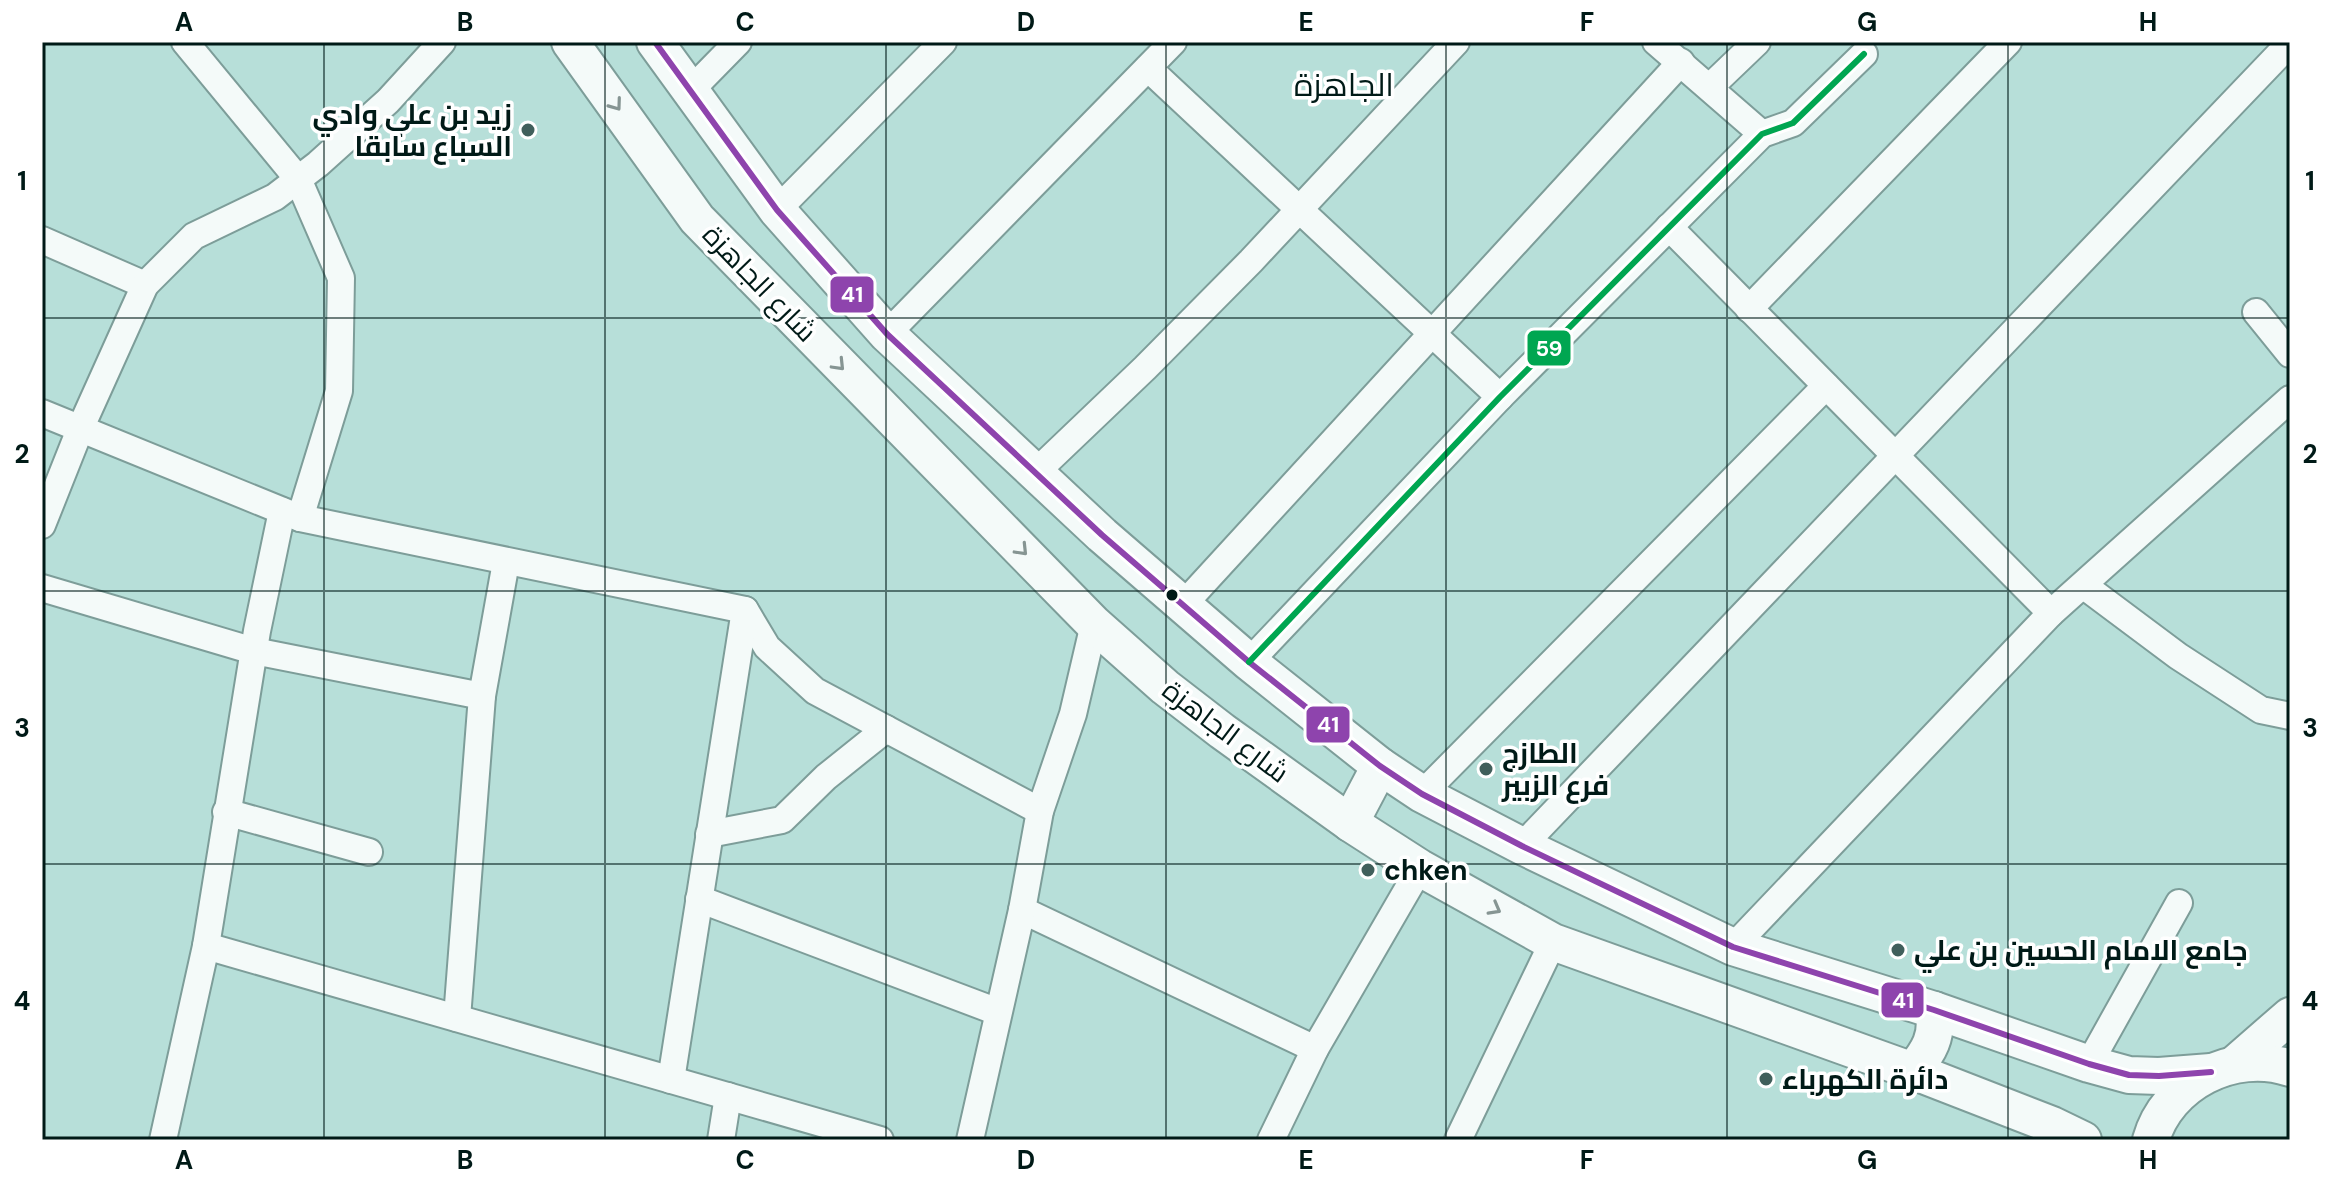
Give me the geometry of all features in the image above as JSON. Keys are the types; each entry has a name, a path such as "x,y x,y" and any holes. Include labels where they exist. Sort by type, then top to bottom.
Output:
{"street":[{"path":"163,1140 206,946 254,651 291,514 339,391 341,278 298,179 185,42"},
{"path":"42,525 81,427 145,285 194,236 275,197 298,179 388,101 442,42"},
{"name":"شارع الجاهزة","path":"570,42 697,219 1094,624 1188,704 1350,823 1420,868 1553,942 1913,1071 2083,1140"},
{"name":"شارع الجاهزة","path":"655,42 777,210 887,334 1102,535 1249,662 1380,766 1422,794 1522,846 1733,947 1934,1010 2089,1064 2129,1075 2159,1076 2275,1063 2290,1068"},
{"path":"689,92 738,42"},
{"path":"777,210 943,42"},
{"path":"887,334 1173,42"},
{"path":"1036,472 1145,368 1456,42"},
{"path":"1656,42 1762,134"},
{"path":"1710,87 1757,42"},
{"path":"1749,309 2008,42"},
{"path":"1522,846 2290,43"},
{"path":"1249,662 1500,397 1762,134 1793,123 1864,54"},
{"path":"1183,605 1681,62"},
{"path":"1148,68 1500,397"},
{"path":"1669,227 2051,613"},
{"path":"42,240 145,285"},
{"path":"2256,312 2290,354"},
{"path":"892,418 932,376"},
{"path":"1422,794 1826,386"},
{"path":"1733,947 2051,613 2290,399"},
{"path":"42,413 291,514 506,562 745,610 767,647 815,691 1040,811"},
{"path":"457,1018 482,696 506,562"},
{"path":"2083,585 2178,656 2261,710 2290,716"},
{"path":"42,588 254,651 482,696"},
{"path":"671,1080 745,610"},
{"path":"970,1140 1022,910 1040,811 1073,714 1094,624"},
{"path":"709,834 782,820 826,777 886,729"},
{"path":"1350,823 1380,766"},
{"path":"226,812 369,852"},
{"path":"1271,1140 1315,1049 1420,868"},
{"path":"699,899 998,1012"},
{"path":"2089,1064 2179,903"},
{"path":"1022,910 1315,1049"},
{"path":"1458,1140 1553,942"},
{"path":"206,946 880,1140"},
{"path":"1913,1071 1934,1041 1937,1025 1934,1010"},
{"path":"2151,1140 2155,1125 2178,1093 2224,1067 2290,1016"},
{"path":"721,1140 728,1096"}],"transit line":[{"name":"41","path":"655,42 777,210 887,334 1102,535 1249,662 1380,766 1422,794 1522,846 1733,947 2129,1075 2211,1072"},
{"name":"59","path":"1249,662 1500,397 1762,134 1793,123 1864,54"}],"place":[{"name":"زيد بن علي وادي السباع سابقا","path":"528,130"},
{"name":"الطازج فرع الزبير","path":"1486,769"},
{"name":"chken","path":"1368,870"},
{"name":"جامع الامام الحسين بن علي","path":"1898,950"},
{"name":"دائرة الكهرباء","path":"1766,1079"}],"district":[{"name":"الجاهزة","path":"1344,85"}]}
